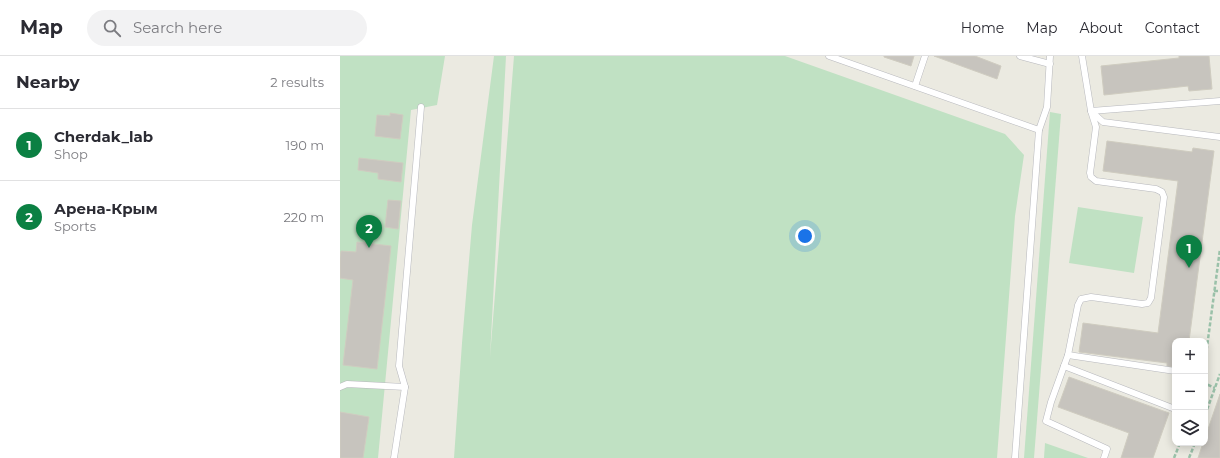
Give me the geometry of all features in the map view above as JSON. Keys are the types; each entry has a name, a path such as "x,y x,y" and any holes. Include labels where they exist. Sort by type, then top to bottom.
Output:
{"lane":[{"path":"829,56 1039,130"},
{"path":"915,86 925,56"},
{"path":"1020,56 1050,64"},
{"path":"1015,458 1039,130 1047,107 1050,56"},
{"path":"1082,56 1091,110 1096,127 1090,173 1091,178 1096,181 1156,189 1162,192 1164,197 1151,298 1148,303 1142,304 1091,297 1081,299 1078,305 1068,355 1050,402 1046,421 1107,449 1104,458"},
{"path":"1091,110 1220,101"},
{"path":"394,458 405,387 399,366 421,107"},
{"path":"1091,110 1103,122 1220,137"},
{"path":"1068,355 1172,371"},
{"path":"1064,366 1172,408"},
{"path":"340,387 348,384 405,387"}],"path":[{"path":"1208,338 1220,250"},
{"path":"1214,291 1220,291"},
{"path":"1207,410 1220,374"},
{"path":"1208,386 1215,388"},
{"path":"1174,458 1179,446"},
{"path":"1189,458 1194,446"}],"green space":[{"path":"340,56 445,56 437,105 411,110 378,458 340,458"},
{"path":"494,56 506,56 490,357 514,56 785,56 1005,134 1024,155 1015,216 997,458 454,458 472,225"},
{"path":"1050,112 1061,114 1034,458 1024,458"},
{"path":"1078,207 1143,217 1134,273 1069,263"},
{"path":"1045,443 1088,458 1044,458"}],"building":[{"path":"884,56 914,56 911,66"},
{"path":"934,56 975,56 1001,66 997,79"},
{"path":"1179,56 1209,56 1212,89 1189,91 1188,86 1104,95 1101,66 1179,58"},
{"path":"390,113 403,115 400,139 375,136 377,115 390,116"},
{"path":"1107,141 1192,152 1193,148 1214,151 1189,338 1172,338 1172,367 1167,366 1167,363 1079,352 1083,323 1158,333 1178,181 1103,171"},
{"path":"359,158 403,163 401,182 378,179 378,173 358,170"},
{"path":"388,200 401,201 398,229 385,227"},
{"path":"357,242 391,246 377,369 343,365 353,280 340,278 340,258 341,251 356,252"},
{"path":"1069,377 1169,413 1153,458 1121,458 1129,433 1058,407"},
{"path":"1220,394 1220,458 1198,458 1202,446 1208,446 1208,429"},
{"path":"340,412 369,417 363,458 340,458"}],"place":[{"name":"Арена-Крым","path":"369,248"},
{"name":"Cherdak_lab","path":"1189,268"}]}
